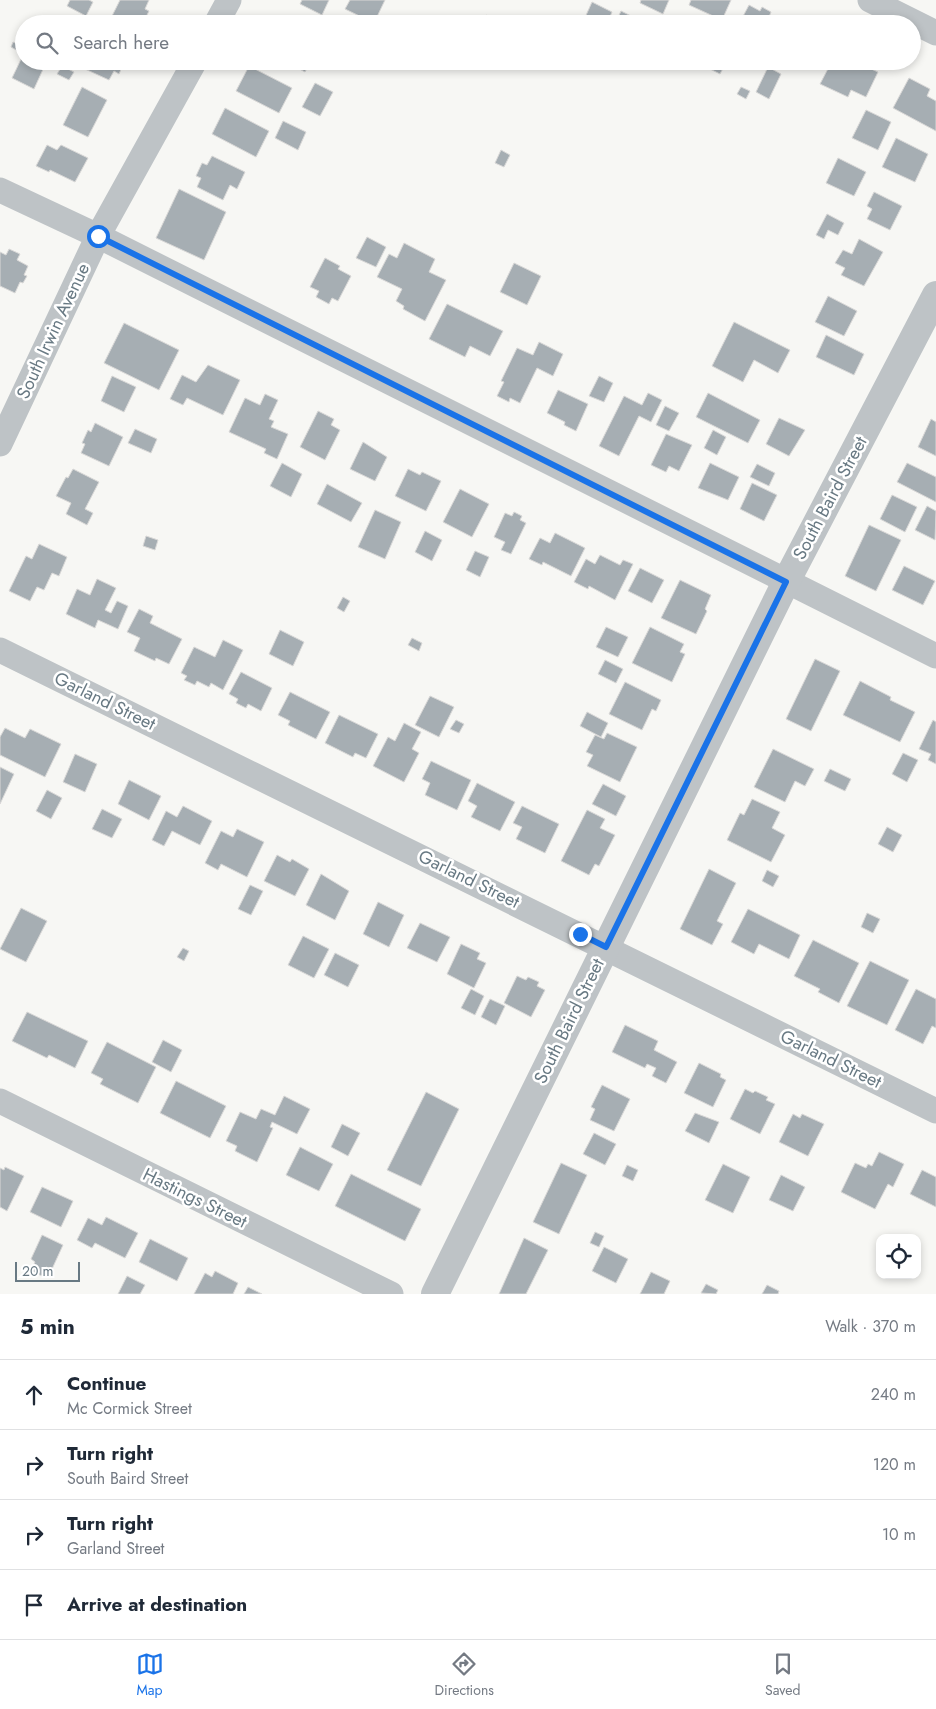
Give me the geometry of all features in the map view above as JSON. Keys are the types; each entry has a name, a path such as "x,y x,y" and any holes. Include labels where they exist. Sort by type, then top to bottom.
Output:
{"street":[{"path":"221,15 229,0"},
{"path":"870,0 900,15"},
{"path":"921,26 936,33"},
{"name":"South Irwin Avenue","path":"0,444 98,236 190,70"},
{"path":"0,190 98,236 936,656"},
{"name":"South Baird Street","path":"435,1294 786,582 936,295"},
{"name":"Garland Street","path":"0,650 936,1111"},
{"name":"Hastings Street","path":"0,1101 391,1294"}],"building":[{"path":"70,0 89,0 93,2 86,15 67,6"},
{"path":"120,0 149,0 145,9 149,11 147,15 112,15"},
{"path":"302,0 329,0 322,15 300,4"},
{"path":"350,0 385,0 378,15 357,15 345,9"},
{"path":"641,0 669,0 663,14 640,3"},
{"path":"691,0 731,0 724,15 711,15 689,5"},
{"path":"592,2 612,12 611,15 586,15"},
{"path":"749,5 760,11 762,7 771,12 770,15 744,15"},
{"path":"621,11 629,15 619,15"},
{"path":"13,42 15,43 15,49 11,47"},
{"path":"16,70 43,70 34,89 12,78"},
{"path":"60,70 74,72 69,80 57,74"},
{"path":"87,70 121,70 119,74 114,71 109,80"},
{"path":"247,70 257,70 292,88 279,113 236,91"},
{"path":"712,70 722,70 720,74"},
{"path":"767,70 774,70 781,74 769,99 756,92"},
{"path":"827,70 874,70 878,72 866,97 851,90 848,97 820,84"},
{"path":"909,78 930,89 927,96 936,101 936,131 893,108"},
{"path":"315,83 333,92 320,116 302,107"},
{"path":"82,87 107,100 88,137 63,125"},
{"path":"741,87 750,91 746,99 737,94"},
{"path":"225,108 269,131 256,157 212,134"},
{"path":"866,110 891,122 878,150 852,138"},
{"path":"283,121 306,132 298,150 275,138"},
{"path":"896,138 928,154 915,182 882,167"},
{"path":"47,145 57,150 61,145 88,158 75,182 50,170 49,172 36,166"},
{"path":"501,150 510,155 504,167 495,163"},
{"path":"212,156 245,172 237,189 230,185 223,200 197,187 201,178 196,176 202,163 207,165"},
{"path":"838,158 866,172 854,196 826,183"},
{"path":"179,189 226,212 204,260 156,238"},
{"path":"874,192 902,206 890,230 867,219 872,209 867,206"},
{"path":"827,214 844,223 838,235 828,230 824,239 816,235"},
{"path":"367,237 386,247 376,267 356,258"},
{"path":"859,239 883,252 864,286 841,275 845,268 835,263 843,250 852,254"},
{"path":"404,243 435,259 429,272 446,280 425,321 403,309 404,306 396,301 402,289 377,277 389,254 397,258"},
{"path":"9,249 20,254 17,260 28,266 24,275 27,276 23,283 20,282 15,293 0,286 0,252 6,255"},
{"path":"325,258 340,266 338,269 351,276 338,301 332,298 329,304 316,297 319,291 310,287"},
{"path":"514,263 541,276 527,305 500,292"},
{"path":"828,296 857,311 844,336 815,322"},
{"path":"447,304 503,331 490,356 470,346 465,357 429,339"},
{"path":"734,322 790,350 778,373 754,360 743,382 712,366"},
{"path":"124,323 179,350 159,390 104,363"},
{"path":"826,335 864,354 854,375 816,357"},
{"path":"539,342 563,354 553,376 537,368 520,403 510,398 509,402 497,396 504,382 501,381 517,348 533,355"},
{"path":"208,365 240,380 223,415 187,398 183,405 170,399 182,375 196,382"},
{"path":"112,376 136,387 124,412 101,401"},
{"path":"599,376 613,383 604,402 589,396"},
{"path":"558,390 588,404 576,431 564,425 565,422 547,413"},
{"path":"648,393 662,400 651,422 639,416 619,456 599,446 624,396 642,405"},
{"path":"708,393 760,420 748,443 696,417"},
{"path":"265,394 278,400 269,419 274,421 271,427 288,434 277,459 264,453 266,449 229,432 245,398 260,405"},
{"path":"665,406 679,413 669,431 656,425"},
{"path":"318,411 334,419 331,425 340,430 325,460 300,447"},
{"path":"779,418 805,430 789,456 766,444"},
{"path":"931,419 936,422 936,456 918,447"},
{"path":"95,423 123,437 109,466 81,453 85,444 82,443 88,430 91,432"},
{"path":"135,429 157,439 151,453 128,443"},
{"path":"713,430 726,437 717,455 704,448"},
{"path":"666,434 692,445 679,471 669,466 666,472 651,465"},
{"path":"363,442 387,457 375,481 350,469"},
{"path":"282,463 302,474 291,497 270,486"},
{"path":"710,463 739,477 728,500 698,488"},
{"path":"907,463 936,477 936,502 897,482"},
{"path":"757,464 775,473 769,486 750,477"},
{"path":"73,469 99,482 85,509 93,513 87,525 66,514 71,503 56,496 66,477 68,478"},
{"path":"408,469 420,475 422,472 441,481 426,511 395,496"},
{"path":"752,483 777,495 764,521 740,509"},
{"path":"327,484 362,503 351,522 317,504"},
{"path":"460,489 489,504 472,537 443,522"},
{"path":"892,495 917,507 905,532 880,519"},
{"path":"927,506 936,511 935,540 915,530"},
{"path":"375,510 401,522 385,559 358,547"},
{"path":"514,512 522,516 520,520 526,523 511,554 501,550 505,542 494,537 505,513 512,516"},
{"path":"869,525 901,540 876,591 845,576"},
{"path":"425,531 442,540 432,561 415,552"},
{"path":"555,533 585,548 571,576 543,562 542,565 529,559 540,538 550,543"},
{"path":"146,536 158,540 155,550 143,546"},
{"path":"39,544 67,557 59,576 52,573 44,590 37,587 30,601 9,591 26,556 32,559"},
{"path":"475,551 489,557 480,577 466,570"},
{"path":"600,555 620,565 623,560 633,564 615,600 589,586 588,589 574,582 586,559 595,564"},
{"path":"904,566 935,581 923,605 892,590"},
{"path":"640,568 664,580 652,603 628,591"},
{"path":"97,579 116,588 105,610 111,613 117,601 128,606 118,629 98,620 95,628 66,614 77,589 90,595"},
{"path":"680,580 711,595 705,609 707,611 696,634 661,618"},
{"path":"343,597 350,601 344,612 337,608"},
{"path":"139,609 153,616 150,623 182,639 169,664 156,658 155,661 134,651 140,638 127,632"},
{"path":"606,627 628,637 618,657 596,647"},
{"path":"650,627 684,644 680,652 685,654 672,682 632,663"},
{"path":"280,630 304,642 293,666 269,654"},
{"path":"412,638 422,643 419,651 408,645"},
{"path":"223,640 243,650 223,690 211,683 209,687 197,681 195,685 184,680 187,676 181,673 194,647 215,657"},
{"path":"815,659 840,671 811,731 786,719"},
{"path":"605,660 623,669 616,683 598,674"},
{"path":"241,672 272,688 261,711 248,704 246,708 236,703 238,699 229,694"},
{"path":"860,681 891,697 890,700 915,712 900,742 843,715"},
{"path":"625,682 661,700 656,711 652,709 642,730 609,714"},
{"path":"290,692 330,712 316,739 288,725 290,721 278,715"},
{"path":"430,696 454,707 439,737 415,725"},
{"path":"587,712 608,723 601,737 580,726"},
{"path":"339,715 378,734 366,758 355,753 353,757 325,743"},
{"path":"456,720 464,724 459,733 450,729"},
{"path":"933,720 936,722 936,764 928,760 931,754 919,749"},
{"path":"404,723 421,732 412,749 419,753 404,782 373,766 388,737 395,741"},
{"path":"5,728 25,738 30,729 61,744 45,777 0,755 0,737"},
{"path":"607,733 637,747 620,782 587,766 593,755 586,752 595,735 604,739"},
{"path":"773,749 814,769 805,786 795,781 785,802 754,787"},
{"path":"903,753 918,760 907,782 892,774"},
{"path":"75,754 97,764 85,792 63,782"},
{"path":"431,761 471,780 457,810 425,795 430,783 422,779"},
{"path":"0,767 14,774 0,804"},
{"path":"830,769 851,779 845,791 824,781"},
{"path":"129,780 161,796 149,820 118,804"},
{"path":"477,783 515,802 500,831 471,817 477,806 468,801"},
{"path":"603,784 626,796 616,816 592,804"},
{"path":"47,790 62,798 51,819 36,811"},
{"path":"752,799 780,812 772,828 785,835 771,862 727,840 740,813 744,815"},
{"path":"183,806 212,821 200,845 172,831 164,846 152,840 166,811 177,817"},
{"path":"522,806 559,824 545,853 516,839 522,827 513,823"},
{"path":"102,809 122,819 112,838 92,829"},
{"path":"587,810 605,819 600,828 615,835 599,866 595,864 589,875 561,861"},
{"path":"887,827 902,835 893,852 878,844"},
{"path":"237,829 264,842 247,877 221,864 218,870 205,863 221,831 233,837"},
{"path":"277,855 290,862 292,859 309,869 295,896 264,881"},
{"path":"709,869 736,883 717,921 723,924 712,945 680,929"},
{"path":"767,870 779,876 773,887 762,881"},
{"path":"321,874 349,891 335,920 306,905"},
{"path":"250,885 263,891 251,915 238,909"},
{"path":"378,902 404,915 389,947 363,934"},
{"path":"21,908 47,921 26,962 0,949"},
{"path":"748,909 800,935 789,959 759,944 754,954 731,942"},
{"path":"867,913 880,919 873,933 861,927"},
{"path":"420,923 450,937 437,962 407,948"},
{"path":"303,936 329,949 314,978 288,965"},
{"path":"813,940 859,963 839,1003 818,992 820,989 794,976"},
{"path":"461,944 480,953 477,959 486,963 474,988 447,974"},
{"path":"183,948 189,951 184,961 177,957"},
{"path":"335,953 359,965 348,987 324,975"},
{"path":"870,961 909,980 887,1025 847,1006"},
{"path":"517,976 526,980 528,977 539,982 537,986 545,990 531,1017 504,1003"},
{"path":"471,989 484,996 475,1015 461,1008"},
{"path":"916,989 936,999 936,1028 932,1026 923,1044 895,1030"},
{"path":"490,999 505,1006 496,1025 481,1017"},
{"path":"27,1012 88,1041 75,1068 49,1055 47,1058 12,1041"},
{"path":"625,1025 658,1041 654,1050 677,1062 666,1083 652,1076 656,1068 647,1064 645,1068 612,1052"},
{"path":"163,1040 182,1050 171,1072 152,1062"},
{"path":"107,1042 156,1067 138,1103 100,1084 103,1079 91,1073"},
{"path":"699,1063 721,1074 720,1077 726,1080 713,1107 684,1093"},
{"path":"176,1081 226,1106 210,1138 160,1113"},
{"path":"602,1085 630,1099 614,1131 590,1120 595,1109 591,1107"},
{"path":"745,1089 768,1097 766,1100 775,1104 760,1134 730,1119"},
{"path":"426,1092 459,1109 421,1186 387,1170"},
{"path":"284,1096 310,1109 297,1134 272,1122 270,1127 273,1128 257,1162 235,1151 237,1146 226,1141 240,1112 256,1119 261,1109 275,1115"},
{"path":"695,1113 719,1122 709,1143 685,1131"},
{"path":"793,1114 800,1118 802,1114 824,1124 808,1156 779,1142"},
{"path":"342,1124 360,1133 348,1156 331,1147"},
{"path":"594,1133 616,1144 605,1165 583,1154"},
{"path":"300,1147 333,1164 319,1191 286,1175"},
{"path":"879,1152 904,1164 893,1187 888,1184 875,1209 841,1192 855,1163 866,1168 868,1164 872,1166"},
{"path":"561,1163 587,1175 559,1234 533,1222"},
{"path":"723,1164 750,1177 733,1213 705,1200"},
{"path":"627,1165 638,1170 633,1181 622,1176"},
{"path":"5,1167 24,1176 7,1211 0,1207 0,1168 4,1170"},
{"path":"922,1170 936,1177 936,1207 910,1194"},
{"path":"351,1174 421,1209 405,1241 335,1206"},
{"path":"781,1175 805,1187 793,1211 769,1200"},
{"path":"42,1187 73,1201 61,1227 30,1212"},
{"path":"106,1217 138,1233 125,1258 95,1243 92,1248 77,1240 88,1218 102,1225"},
{"path":"595,1232 604,1236 599,1247 590,1243"},
{"path":"42,1235 63,1245 52,1269 46,1267 42,1276 31,1271 35,1262 31,1259"},
{"path":"524,1238 548,1250 526,1294 499,1294"},
{"path":"150,1239 188,1258 177,1281 139,1262"},
{"path":"604,1247 628,1259 616,1283 592,1271"},
{"path":"215,1271 238,1283 233,1294 194,1294 205,1273 212,1277"},
{"path":"651,1272 670,1281 664,1294 640,1294"},
{"path":"127,1276 145,1285 140,1294 118,1294"},
{"path":"706,1284 718,1290 716,1294 701,1293"},
{"path":"767,1285 779,1291 778,1294 762,1294"},
{"path":"248,1287 262,1294 244,1294"}],"route":[{"path":"98,236 786,582 606,947 580,934"}]}
